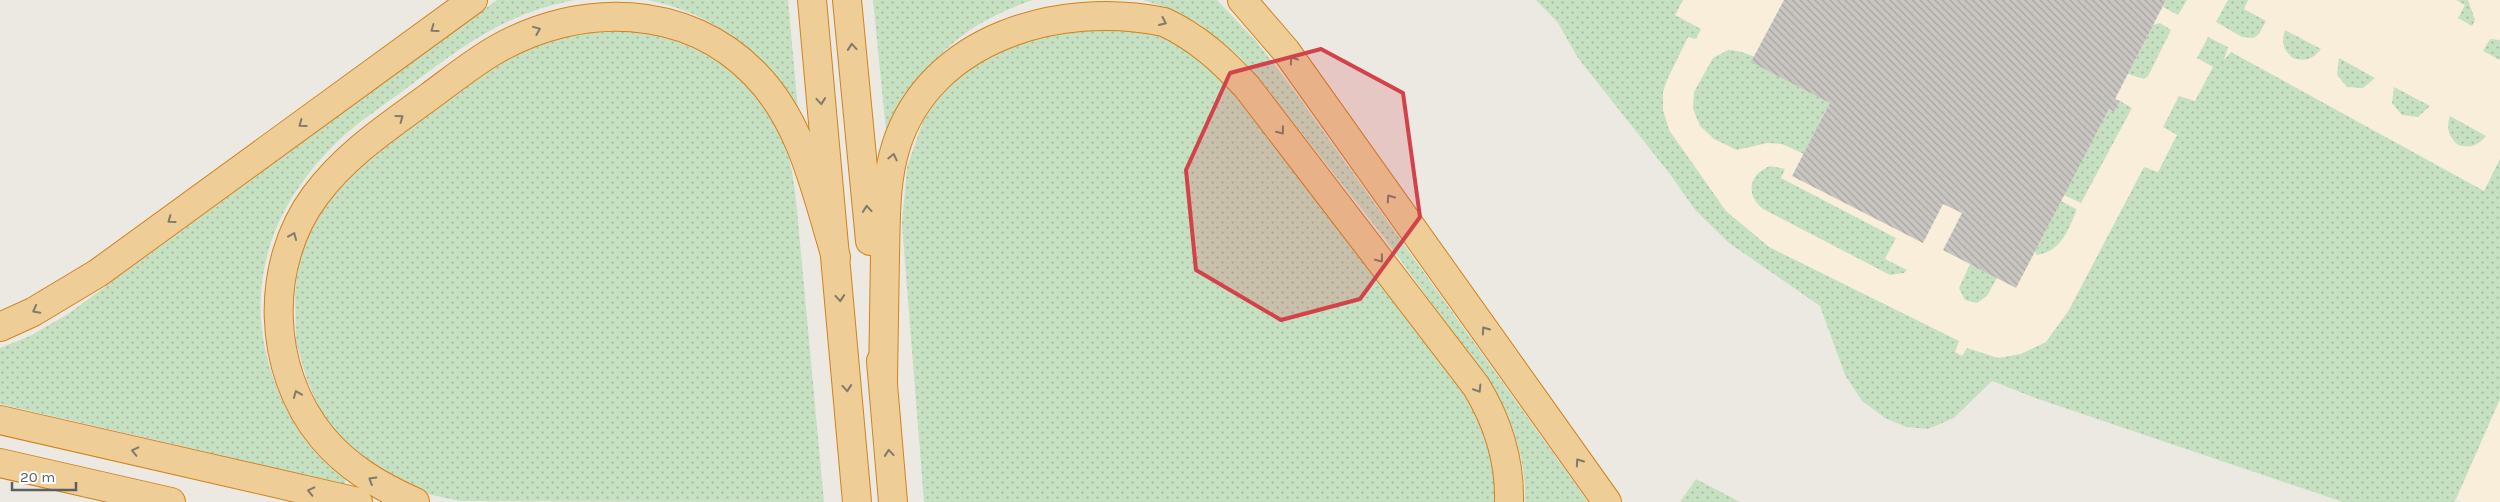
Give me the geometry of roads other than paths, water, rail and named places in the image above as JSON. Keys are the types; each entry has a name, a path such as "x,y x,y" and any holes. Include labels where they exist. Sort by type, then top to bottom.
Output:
{"highway":[{"path":"0,327 42,308 98,273 473,0"},
{"path":"812,0 857,502"},
{"path":"847,0 893,502"},
{"path":"1242,0 1286,51 1608,502"},
{"path":"883,380 886,191 896,145 918,98 932,78 968,44 1003,24 1031,13 1050,9 1115,8 1148,16 1178,29 1205,47 1247,87 1476,386 1493,417 1501,441 1507,466 1509,502"},
{"path":"415,502 376,483 352,467 322,436 311,420 292,382 281,340 279,300 281,276 290,242 304,214 338,168 375,136 497,49 558,23 596,16 622,15 649,18 677,26 722,47 756,75 790,120 799,139 836,257"},
{"path":"0,420 358,502"},
{"path":"0,463 171,502"}]}
